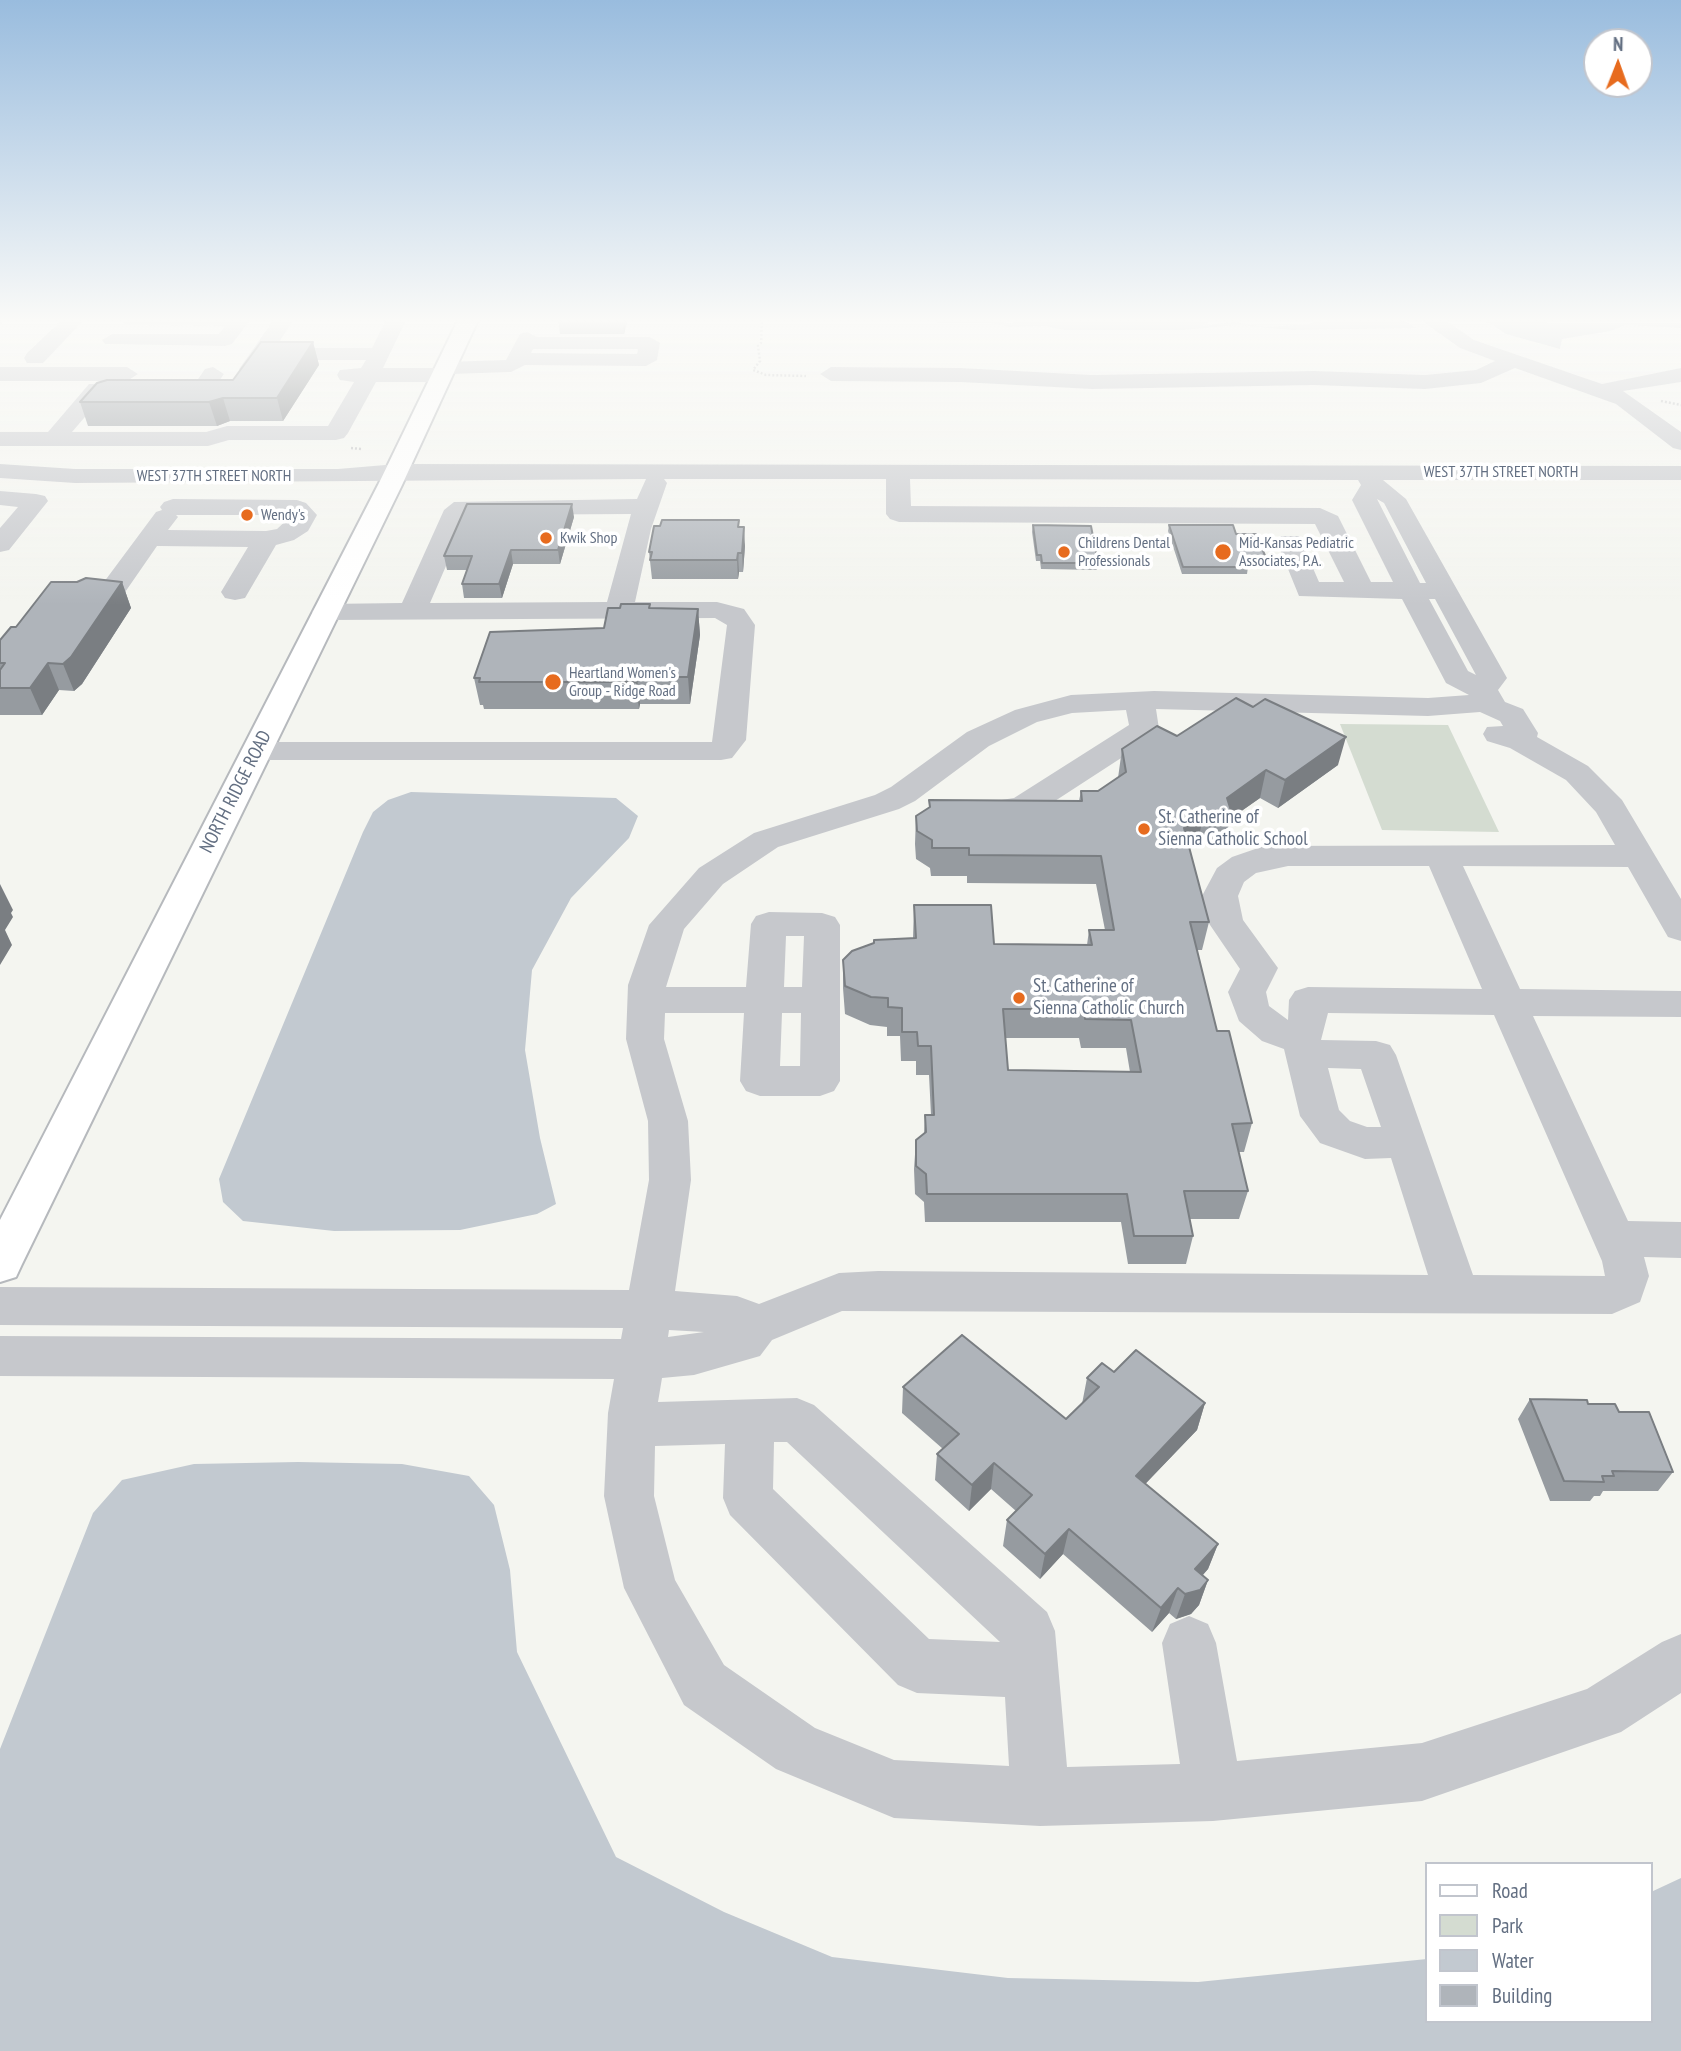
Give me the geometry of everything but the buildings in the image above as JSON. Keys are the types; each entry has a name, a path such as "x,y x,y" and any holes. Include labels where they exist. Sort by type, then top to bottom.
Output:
{"main road":[{"name":"NORTH RIDGE ROAD","path":"0,1264 424,414"}],"street":[{"path":"54,439 76,414"},
{"path":"304,433 316,414"},
{"path":"0,439 208,439 227,433 336,433 347,414"},
{"path":"1640,414 1681,443"},
{"path":"111,592 173,507 208,439"},
{"name":"WEST 37TH STREET NORTH","path":"0,471 75,476 193,469 338,476 397,471 898,471 1370,478 1681,473"},
{"path":"619,611 638,529 649,506 658,471"},
{"path":"898,471 899,514 1278,515 1326,518 1361,590"},
{"path":"1489,700 1456,677 1364,500 1370,478 1394,499 1492,678 1489,700 1483,717 1500,736 1521,741 1577,773 1609,807 1681,929"},
{"path":"0,498 36,500 4,535"},
{"path":"412,611 457,510 463,507 649,506"},
{"path":"150,538 266,539 285,535 299,526 304,515 297,508 173,507"},
{"path":"1278,515 1309,590 1445,591"},
{"path":"235,592 266,539"},
{"path":"1290,542 1418,543"},
{"path":"257,751 721,751 730,740 741,625 734,615 717,610 326,612"},
{"path":"1433,633 1468,632"},
{"path":"927,804 978,740 1026,716 1071,705 1137,701 1428,707 1489,700"},
{"path":"1137,701 1144,718 1144,729 1026,805 1006,811 927,804 766,839 711,876 667,925 647,985 645,1039 668,1121 670,1180 651,1308 639,1359 632,1425 629,1496 650,1588 704,1685 796,1749 894,1789 1040,1797 1213,1792 1422,1772 1601,1712 1681,1661"},
{"path":"1407,1142 1365,1143 1335,1132 1320,1116 1303,1048 1309,1013 1308,1000 1292,981 1259,968 1226,922 1221,910 1220,896 1229,877 1244,864 1264,857 1288,855 1638,856"},
{"path":"0,1356 639,1359 694,1355 744,1342 756,1326 839,1292 878,1290 1612,1295 1623,1289 1627,1276 1614,1238 1441,855"},
{"path":"769,925 822,925 820,1000 820,1081 760,1081 769,925"},
{"path":"1259,968 1247,992 1252,1012 1276,1031 1303,1048 1376,1055 1457,1294"},
{"path":"647,1000 820,1000"},
{"path":"1308,1000 1681,1004"},
{"path":"1614,1238 1681,1240"},
{"path":"0,1306 651,1308 737,1315 756,1326"},
{"path":"632,1425 797,1420 1028,1631 1040,1797"},
{"path":"750,1421 748,1497 917,1666 1030,1671"},
{"path":"1189,1643 1213,1792"}],"green space":[{"path":"1340,724 1448,725 1499,832 1382,830"}],"water":[{"path":"411,792 616,798 638,816 629,838 571,898 532,970 525,1050 540,1138 556,1204 537,1214 460,1230 334,1231 243,1221 223,1202 219,1179 363,832 373,812 388,800"},
{"path":"194,1464 402,1464 469,1476 494,1505 510,1570 517,1652 616,1857 724,1912 832,1957 1008,1978 1198,1982 1426,1959 1426,2023 1653,2023 1653,1891 1681,1878 1681,2051 0,2051 0,1749 93,1513 122,1480"}],"place":[{"name":"Wendy's","path":"247,515"},
{"name":"Kwik Shop","path":"546,538"},
{"name":"Childrens Dental Professionals","path":"1064,552"},
{"name":"Mid-Kansas Pediatric Associates, P.A.","path":"1223,552"},
{"name":"Heartland Women's Group - Ridge Road","path":"553,682"},
{"name":"St. Catherine of Sienna Catholic School","path":"1144,829"},
{"name":"St. Catherine of Sienna Catholic Church","path":"1019,998"}]}
